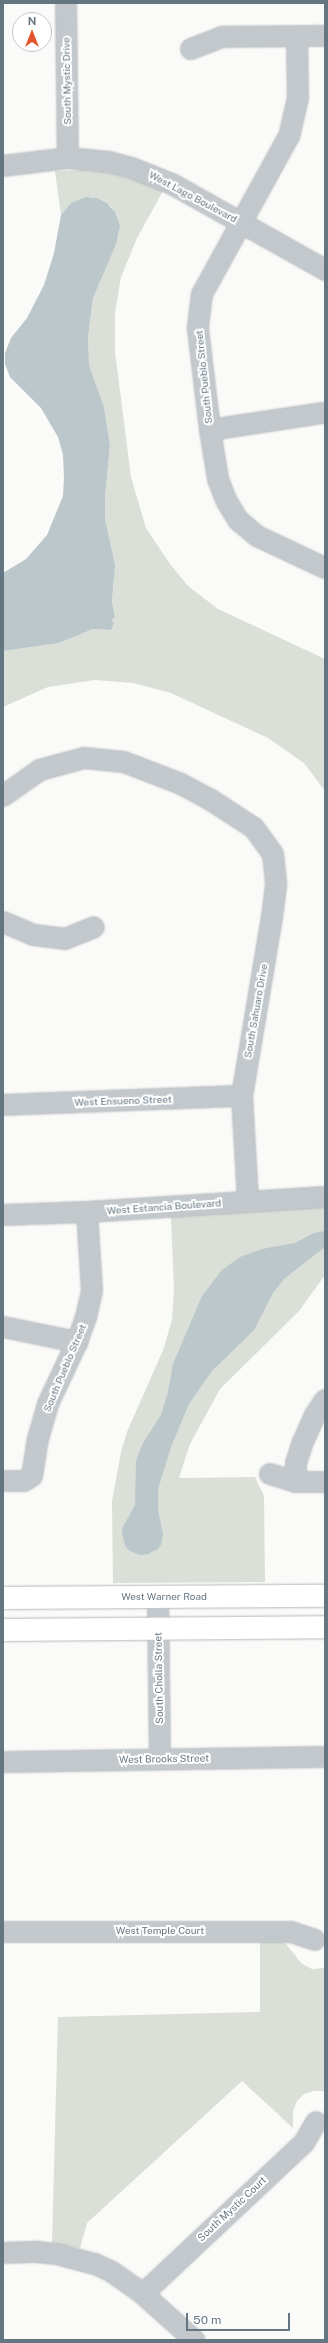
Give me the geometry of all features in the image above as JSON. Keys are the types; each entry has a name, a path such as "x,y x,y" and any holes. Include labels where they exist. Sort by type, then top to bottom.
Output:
{"main road":[{"name":"West Warner Road","path":"3,1598 325,1596"},
{"path":"3,1630 325,1627"}],"street":[{"name":"South Mystic Drive","path":"66,3 68,158"},
{"name":"South Pueblo Street","path":"297,36 298,98 296,115 289,136 243,223 202,294 199,310 199,350 218,479 226,500 238,520 257,536 325,568"},
{"path":"191,49 222,37 325,36"},
{"name":"West Lago Boulevard","path":"3,166 68,158 109,162 146,172 172,184 325,270"},
{"path":"210,430 322,413"},
{"name":"South Sahuaro Drive","path":"3,796 40,770 84,758 124,762 179,783 211,800 254,828 274,854 276,885 242,1096 248,1201"},
{"path":"3,922 34,935 65,939 94,927"},
{"name":"West Ensueno Street","path":"3,1105 242,1096"},
{"name":"West Estancia Boulevard","path":"3,1215 87,1212 325,1197"},
{"name":"South Pueblo Street","path":"3,1481 24,1481 32,1476 38,1439 48,1404 77,1342 86,1317 92,1291 87,1212"},
{"path":"3,1327 77,1342"},
{"path":"296,1482 296,1463 302,1442 315,1414 325,1400"},
{"path":"270,1474 296,1482 325,1482"},
{"name":"South Cholla Street","path":"158,1597 160,1758"},
{"name":"West Brooks Street","path":"3,1762 160,1758 325,1757"},
{"name":"West Temple Court","path":"3,1932 275,1931 290,1932 316,1940"},
{"name":"South Mystic Court","path":"143,2294 304,2143 316,2122"},
{"path":"3,2253 57,2254 95,2264 112,2272 143,2294 194,2340"}],"shaded area":[{"path":"81,170 106,172 143,182 163,191 137,238 121,277 115,313 115,352 131,477 146,528 170,564 188,586 218,609 325,659 325,791 304,763 268,738 171,693 133,683 95,680 48,687 3,707 3,651 59,643 93,629 111,630 111,621 115,617 112,602 114,579 105,520 105,497 110,445 104,407 89,365 88,337 93,298 119,233 112,207 103,201 92,197 71,203 61,215 55,171"},
{"path":"86,197 97,198 107,203 115,212 120,226 116,244 93,298 88,337 89,365 104,407 110,445 105,497 105,520 115,565 112,602 115,617 111,621 114,623 111,630 93,629 59,643 3,651 3,573 26,559 47,535 63,496 64,478 63,455 58,437 41,408 10,377 5,364 5,353 11,338 27,318 44,285 54,253 61,215 71,203"},
{"path":"325,1206 325,1275 299,1311 220,1389 190,1444 179,1478 255,1477 264,1496 265,1582 113,1583 112,1501 121,1452 127,1432 164,1348 172,1319 174,1289 171,1217"},
{"path":"325,1231 325,1247 284,1279 273,1293 254,1330 212,1371 189,1404 171,1447 158,1489 158,1510 163,1534 161,1545 158,1549 148,1554 140,1555 130,1551 125,1546 122,1533 123,1527 135,1505 136,1461 143,1443 161,1415 168,1392 173,1364 202,1296 222,1270 240,1257 262,1249 295,1243 314,1233"},
{"path":"260,1938 277,1939 286,1944 302,1964 312,1969 325,1968 325,2091 313,2091 304,2094 297,2101 293,2111 293,2128 242,2081 87,2223 80,2248 52,2244 58,2017 260,2012"}]}
